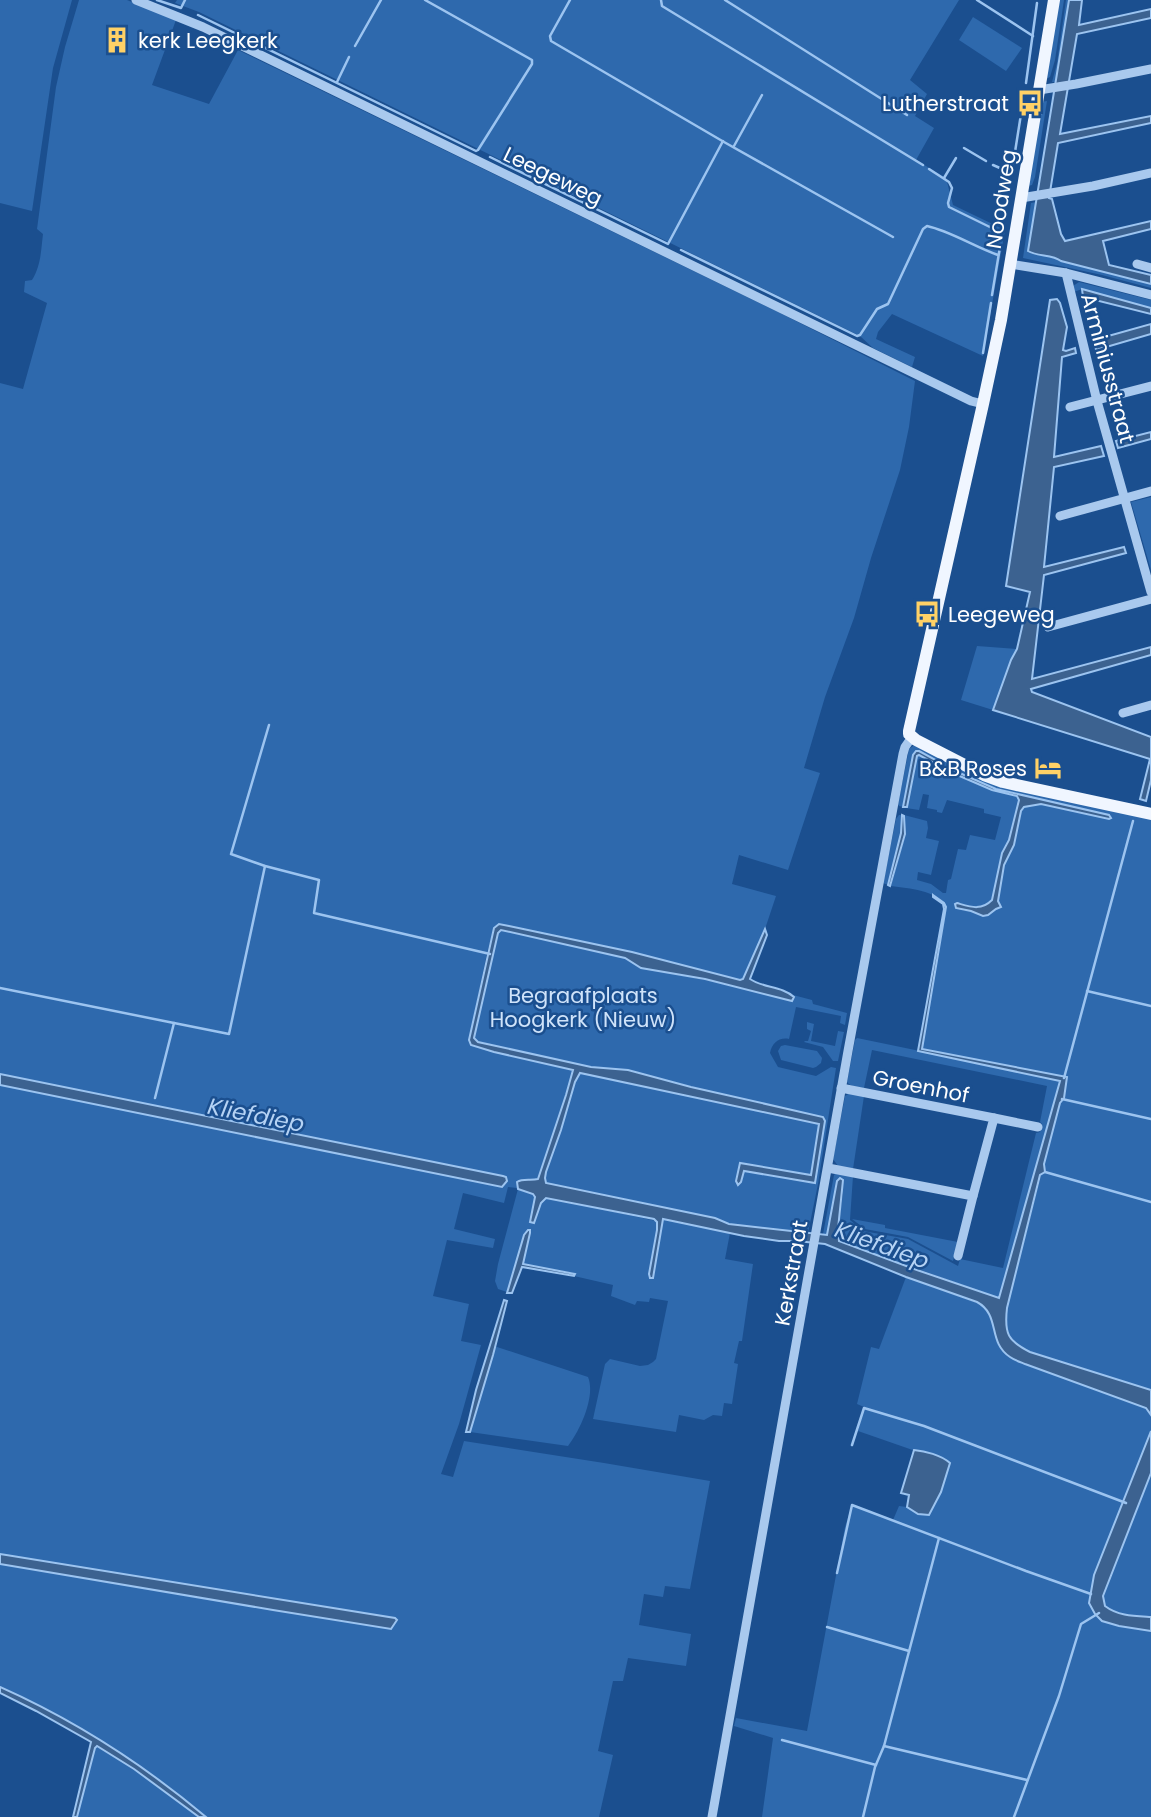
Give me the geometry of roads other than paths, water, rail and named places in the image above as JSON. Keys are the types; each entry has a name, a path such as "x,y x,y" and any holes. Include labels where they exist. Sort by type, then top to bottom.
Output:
{"main road":[{"name":"Noodweg","path":"983,404 1026,197 1054,0"},
{"path":"983,404 908,731 912,737 984,775 1003,782 1151,814"}],"street":[{"name":"Leegeweg","path":"136,0 203,27 971,401 983,404"},
{"path":"1043,89 1151,69"},
{"path":"1026,197 1151,173"},
{"path":"1010,264 1066,274 1151,295"},
{"path":"1137,264 1151,268"},
{"name":"Arminiusstraat","path":"1066,274 1097,401 1151,592"},
{"path":"1070,407 1151,386"},
{"path":"1060,516 1151,491"},
{"path":"1048,627 1151,599"},
{"path":"1123,713 1151,705"},
{"name":"Kerkstraat","path":"712,1817 841,1088 903,754 912,737"},
{"name":"Groenhof","path":"841,1088 1038,1127"},
{"name":"Groenhof","path":"958,1256 993,1118"},
{"path":"828,1168 973,1196"}],"waterway":[{"path":"157,0 181,8 185,0"},
{"path":"355,46 381,0"},
{"path":"198,15 476,151 532,60 425,0"},
{"path":"570,0 550,36 551,41 893,237"},
{"path":"661,0 662,6 923,165"},
{"path":"725,0 907,115"},
{"path":"977,0 1033,36"},
{"path":"1026,83 1037,3"},
{"path":"337,82 349,57"},
{"path":"734,146 762,95"},
{"path":"993,165 1012,171 1024,95"},
{"path":"490,157 668,244 723,141"},
{"path":"964,148 986,161"},
{"path":"944,178 956,158"},
{"path":"929,169 949,182 952,188 949,207 1000,232 1001,237"},
{"path":"681,250 857,336 877,309 888,304 923,229 927,226 998,255"},
{"path":"992,295 1000,247"},
{"path":"983,353 991,303"},
{"path":"269,725 231,854 319,880 314,913 490,954"},
{"path":"1064,1078 1133,821"},
{"path":"155,1098 174,1023 229,1034 265,866"},
{"path":"0,988 174,1023"},
{"path":"1087,991 1151,1006"},
{"path":"1062,1099 1151,1119"},
{"path":"1045,1172 1151,1202"},
{"path":"852,1445 864,1408 924,1426 1126,1503"},
{"path":"837,1573 852,1505 1091,1594"},
{"path":"863,1817 939,1538"},
{"path":"1014,1817 1059,1696 1081,1624 1099,1613"},
{"path":"827,1627 909,1651"},
{"path":"782,1740 876,1765"},
{"path":"884,1746 1027,1780"}],"place":[{"name":"kerk Leegkerk","path":"117,40"},
{"name":"Lutherstraat","path":"1030,103"},
{"name":"Leegeweg","path":"927,614"},
{"name":"B&B Roses","path":"1048,768"}],"park label":[{"name":"Begraafplaats Hoogkerk (Nieuw)","path":"583,1007"}],"water label":[{"name":"Kliefdiep","path":"256,1115"},
{"name":"Kliefdiep","path":"882,1245"}]}
